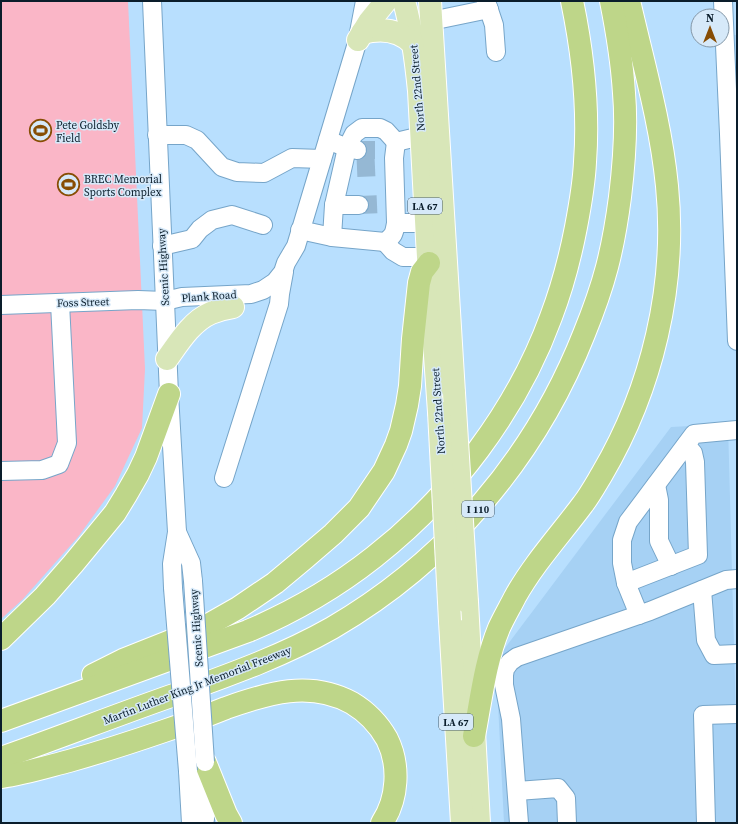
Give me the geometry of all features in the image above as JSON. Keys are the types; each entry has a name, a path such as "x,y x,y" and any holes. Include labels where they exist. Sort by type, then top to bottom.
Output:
{"highway":[{"path":"1,721 240,633 268,622 292,610 316,597 391,544 451,484 491,431 521,383 535,356 560,291 572,246 582,194 585,162 586,113 582,65 572,1"},
{"name":"Martin Luther King Jr Memorial Freeway","path":"1,758 252,666 310,640 366,607 425,562 453,535 494,491 514,464 560,389 596,305 607,268 616,224 624,156 624,96 621,63 611,1"},
{"path":"474,736 485,677 491,652 499,630 516,595 525,581 585,502 612,457 628,424 649,369 661,318 669,249 670,230 668,187 658,124 629,1"},
{"path":"1,721 123,660 201,629 227,615 276,583 333,534 359,508 384,471 401,431 410,386 419,283 422,272 428,260"},
{"path":"1,640 45,596 115,513 138,474 146,457 169,394"},
{"path":"1,777 48,767 123,745 252,699 280,692 296,690 314,691 345,699 365,711 378,725 389,744 395,765 395,787 391,805 382,823"},
{"path":"196,767 222,804 231,823"}],"main road":[{"path":"360,38 377,11 386,1"},
{"name":"North 22nd Street","path":"404,1 411,30 418,91 462,823"},
{"name":"North 22nd Street","path":"431,11 479,823"},
{"path":"360,38 371,31 387,31 401,34 413,44"},
{"path":"167,359 189,330 202,318 210,313 233,307"}],"street":[{"name":"Scenic Highway","path":"152,1 167,359 177,532 172,564 173,588 196,767 205,819 204,823"},
{"name":"Plank Road","path":"165,301 182,297 247,294 258,292 268,288 283,272 298,238 360,38 365,1"},
{"path":"722,1 735,224 737,341"},
{"path":"431,11 488,5 494,25 496,52"},
{"path":"332,236 334,205 351,159 354,134 362,128 380,128 386,131 389,156 388,204 396,223 392,237 386,242"},
{"path":"157,135 186,135 197,140 222,167 237,172 264,173 292,158 322,159"},
{"path":"389,156 421,136"},
{"path":"328,140 351,159"},
{"path":"334,205 359,205"},
{"path":"162,246 192,239 200,229 212,220 232,215 263,225"},
{"path":"396,223 426,223"},
{"path":"298,238 332,236 386,242 393,251 403,257 428,260"},
{"name":"Plank Road","path":"165,301 182,308 233,307 253,305 273,299 280,294 288,284 296,265 298,238"},
{"name":"Plank Road","path":"224,478 279,304 286,263"},
{"name":"Foss Street","path":"1,305 138,300 165,301"},
{"path":"1,471 42,470 59,464 64,450 66,443 60,303"},
{"path":"639,615 626,583 622,562 622,540 628,522 694,434 737,430"},
{"path":"626,583 698,555 695,462 693,453 686,445"},
{"path":"656,485 659,500 659,541 670,566"},
{"name":"Scenic Highway","path":"177,532 191,562 193,581 196,767 192,823"},
{"path":"520,823 511,719 504,685 505,669 510,662 517,657 639,615 726,580 737,579"},
{"path":"702,590 706,640 714,655 737,654"},
{"path":"706,823 703,715 737,714"},
{"path":"517,791 558,788 566,798 567,823"}],"shaded area":[{"name":"BREC Memorial Sports Complex","path":"1,1 128,1 145,369 142,428 115,486 78,537 22,600 1,619"},
{"path":"734,35 737,35 737,91"},
{"path":"728,424 737,758 737,823 504,823 498,704 502,652 671,427"}],"tunnel":[{"path":"357,150 380,150"},
{"path":"357,168 380,167"},
{"path":"359,205 381,204"}],"place":[{"name":"Pete Goldsby Field","path":"40,131"},
{"name":"BREC Memorial Sports Complex","path":"69,185"}]}
